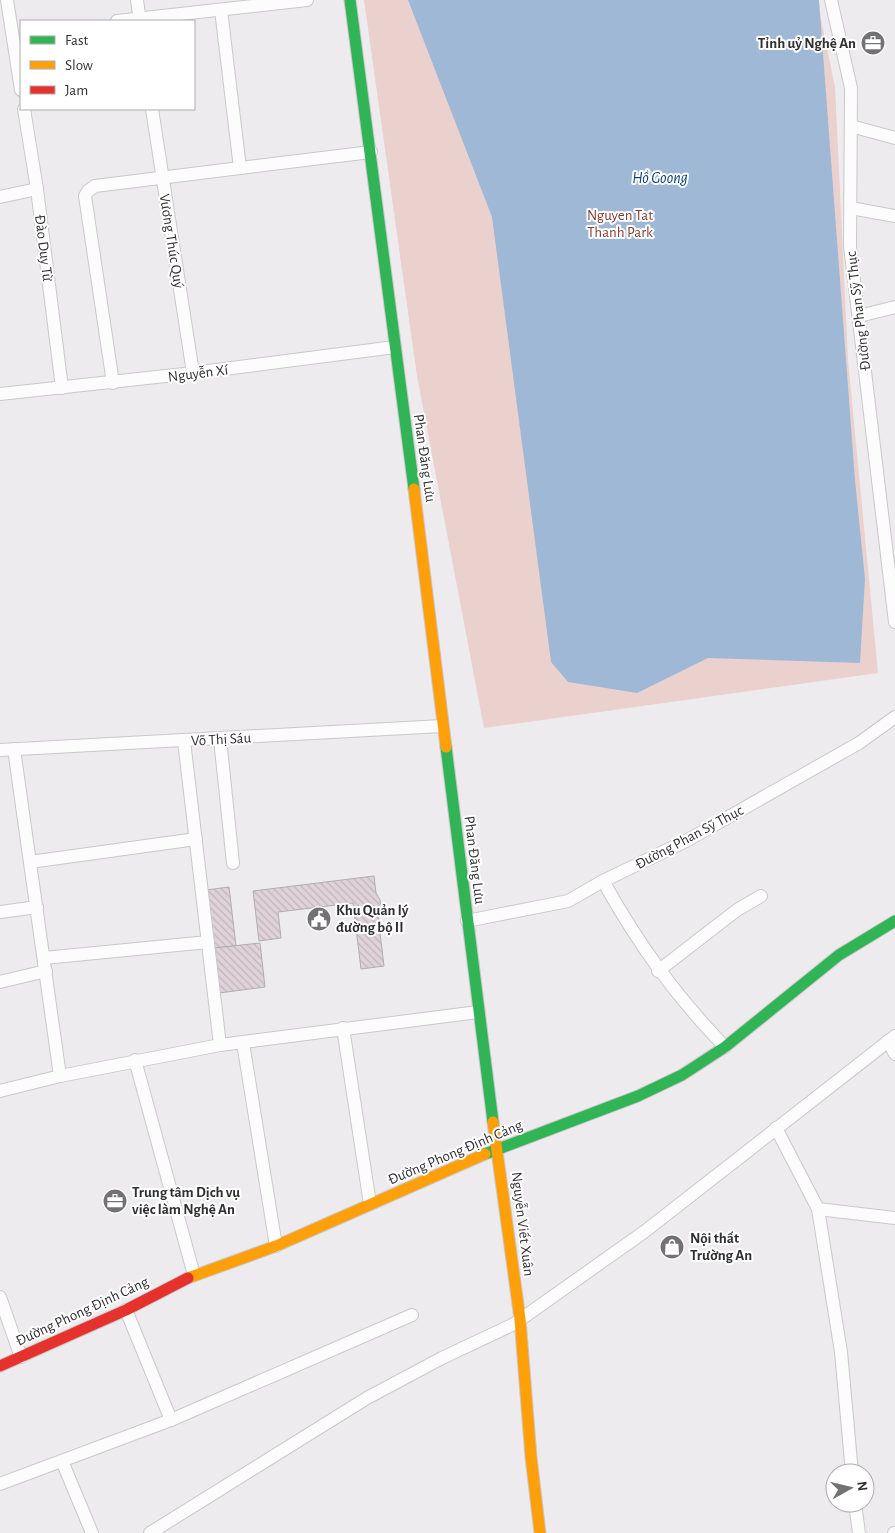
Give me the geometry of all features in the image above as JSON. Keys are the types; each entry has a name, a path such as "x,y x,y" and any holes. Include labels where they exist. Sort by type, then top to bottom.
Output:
{"street":[{"path":"7,0 20,84"},
{"path":"137,0 140,20 306,0"},
{"name":"Phan Đăng Lưu","path":"350,0 415,494 467,921"},
{"name":"Đường Phan Sỹ Thục","path":"831,0 852,88 850,246 889,518 895,622"},
{"path":"221,10 240,168"},
{"name":"Đào Duy Từ","path":"24,110 37,189 62,388"},
{"name":"Vương Thúc Quý","path":"152,110 194,373"},
{"path":"851,126 895,138"},
{"path":"113,383 85,196 88,191 95,186 371,152"},
{"path":"0,196 37,189"},
{"path":"851,208 895,216"},
{"path":"859,316 895,307"},
{"name":"Nguyễn Xí","path":"0,394 113,383 395,347"},
{"name":"Đường Phan Sỹ Thục","path":"467,921 568,901 603,881 686,841 860,743 895,717"},
{"name":"Võ Thị Sáu","path":"0,750 442,726"},
{"path":"220,739 233,863"},
{"path":"184,741 220,1045"},
{"path":"14,749 60,1076"},
{"path":"30,862 196,838"},
{"path":"603,881 634,935 658,970 689,1010 725,1047"},
{"path":"658,970 737,910 761,896"},
{"path":"0,912 37,907"},
{"name":"Nguyễn Viết Xuân","path":"467,921 520,1319 530,1457 540,1533"},
{"name":"Đường Phong Định Cảng","path":"0,1366 126,1310 194,1275 276,1246 498,1148 638,1096 682,1075 725,1047 839,955 895,921"},
{"path":"44,958 208,942"},
{"path":"0,982 46,971"},
{"path":"0,1091 136,1060 220,1045 478,1012"},
{"path":"343,1028 370,1204"},
{"path":"150,1533 367,1398 520,1319 644,1232 892,1039 895,1054"},
{"path":"243,1043 276,1246"},
{"path":"136,1060 194,1275"},
{"path":"776,1128 818,1209 841,1352 851,1463"},
{"path":"818,1209 895,1218"},
{"path":"0,1297 21,1357"},
{"path":"126,1310 171,1420"},
{"path":"0,1484 171,1420 412,1315"},
{"path":"62,1461 92,1533"},
{"path":"856,1513 859,1533"}],"green space":[{"name":"Hồ Goong","path":"364,0 817,0 835,87 848,360 878,673 484,728 417,376"}],"water":[{"name":"Hồ Goong","path":"408,0 819,0 855,480 865,579 860,663 708,658 637,693 568,682 551,662 492,217"}],"building":[{"path":"374,876 376,893 380,900 381,909 378,916 384,966 361,969 353,903 278,912 281,938 259,941 253,891"},
{"path":"229,887 236,946 214,948 206,890"},
{"path":"260,943 265,987 219,993 214,948"}],"traffic: fast":[{"path":"350,0 414,489"},
{"path":"446,747 493,1122"},
{"path":"485,1154 638,1096 682,1075 725,1047 839,955 895,921"}],"traffic: slow":[{"path":"414,489 446,747"},
{"path":"493,1122 520,1319 531,1457 540,1533"},
{"path":"188,1278 276,1246 485,1154"}],"traffic: jam":[{"path":"0,1366 126,1310 188,1278"}],"place":[{"name":"Tỉnh uỷ Nghệ An","path":"873,43"},
{"name":"Khu Quản lý đường bộ II","path":"319,919"},
{"name":"Trung tâm Dịch vụ việc làm Nghệ An","path":"115,1201"},
{"name":"Nội thất Trường An","path":"672,1247"}],"park label":[{"name":"Nguyen Tat Thanh Park","path":"620,224"}]}
